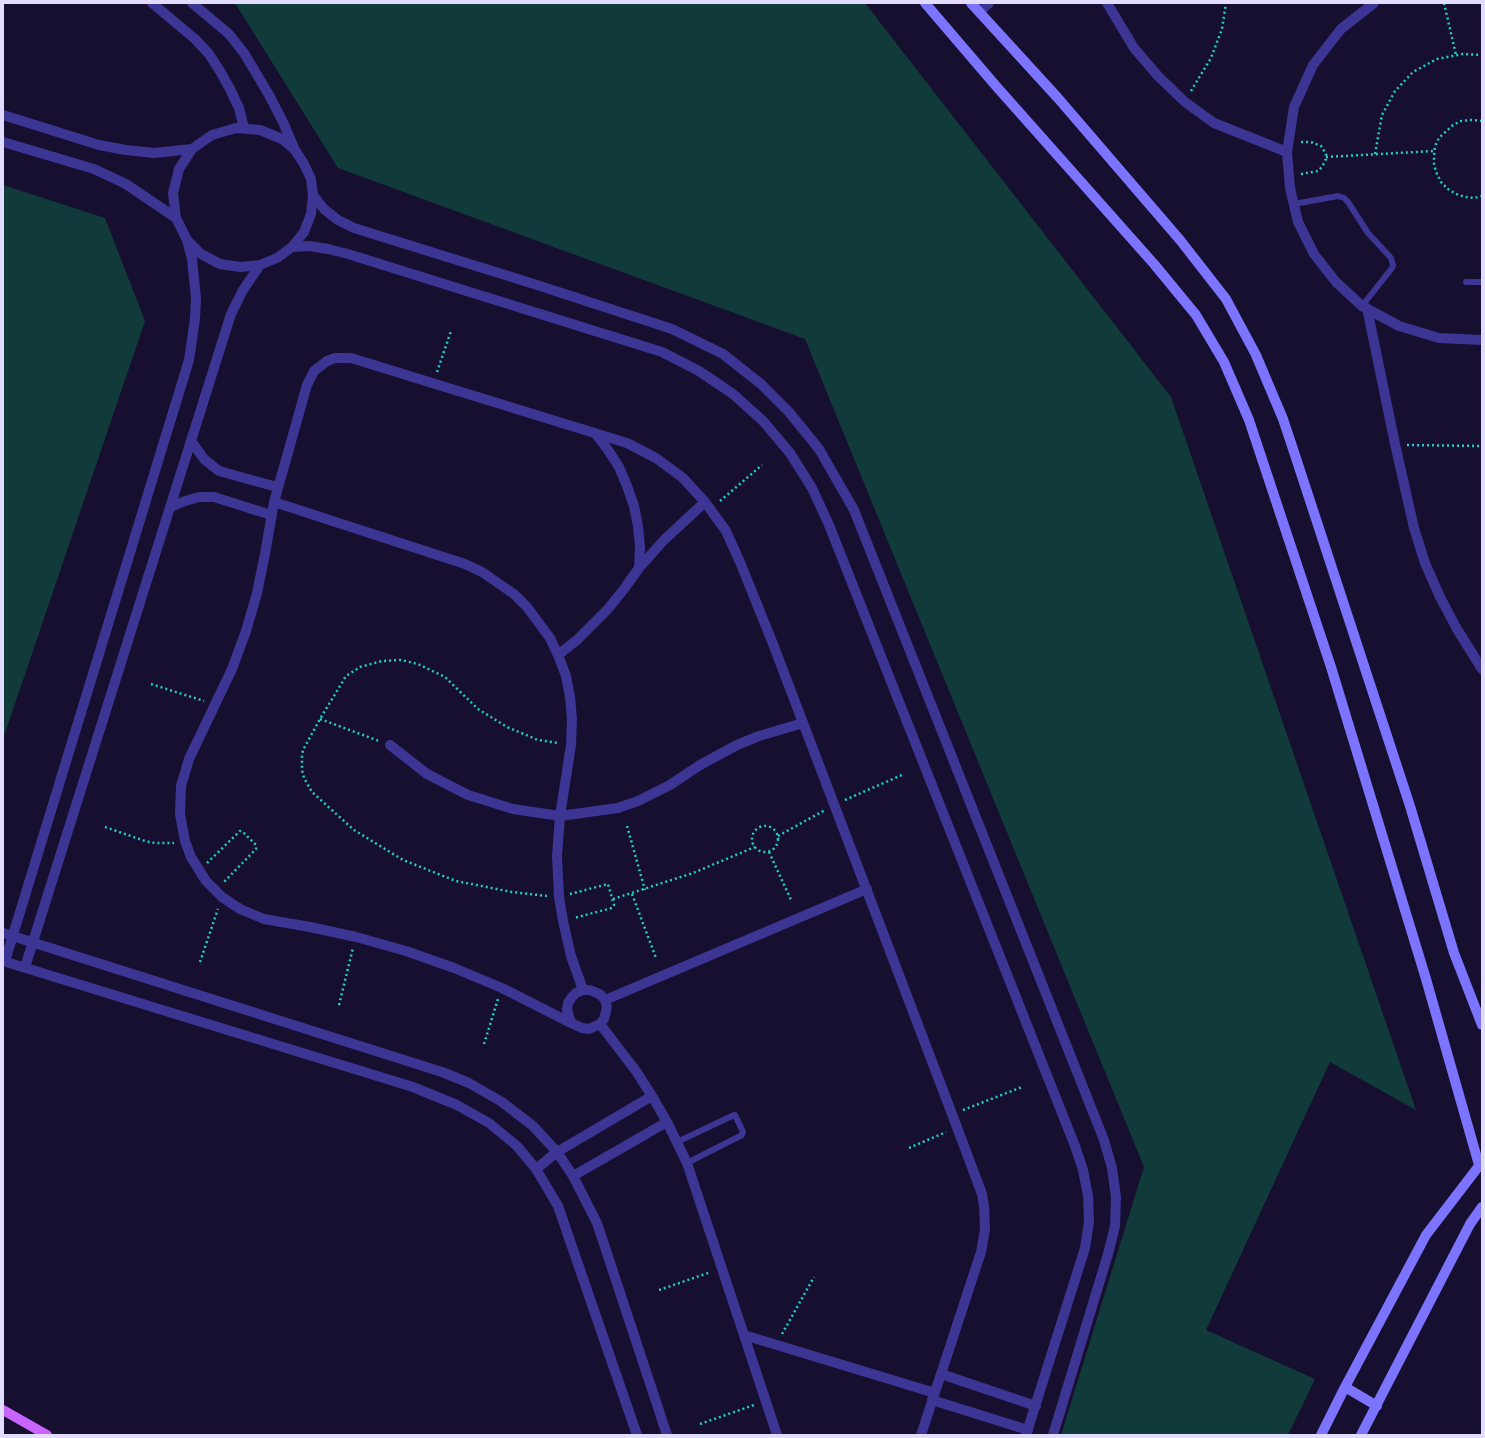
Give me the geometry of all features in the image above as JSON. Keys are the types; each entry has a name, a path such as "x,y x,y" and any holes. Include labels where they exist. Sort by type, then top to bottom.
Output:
{"main road":[{"path":"3,1410 47,1435"}],"street":[{"path":"152,3 195,39 209,54 230,89 244,128"},
{"path":"187,240 201,254 220,264 240,267 260,265 277,258 292,247 304,232 311,214 313,196 311,179 304,164 295,150 269,95 244,53 229,34 192,3"},
{"path":"925,3 996,86 1154,264 1196,316 1224,362 1249,420 1330,668 1426,979 1481,1164 1426,1235 1321,1435"},
{"path":"971,3 1057,97 1180,240 1226,300 1256,355 1283,419 1292,445 1410,806 1454,953 1482,1025"},
{"path":"979,12 989,3"},
{"path":"1107,3 1134,48 1158,76 1185,102 1214,123 1288,147"},
{"path":"1374,3 1341,28 1313,65 1294,107 1288,147 1289,176 1290,188 1298,222 1314,254 1336,282 1365,307 1399,326 1439,338 1482,340"},
{"path":"3,116 99,145 126,150 154,153 192,149"},
{"path":"295,150 282,139 260,130 236,128 212,135 192,149 179,170 173,193 176,218 187,240 192,259 196,298 196,319 189,360 8,935 4,961 413,1087 457,1105 489,1123 517,1146 536,1169 558,1206 636,1435"},
{"path":"3,142 94,169 126,184 176,218"},
{"path":"313,196 324,209 338,220 354,228 672,329 723,354 761,384 789,412 819,449 854,510 1101,1132 1112,1168 1116,1196 1115,1226 1108,1254 1053,1435"},
{"path":"292,247 310,246 328,248 348,254 662,352 699,371 733,394 764,421 790,453 812,488 829,525 1072,1138 1083,1170 1089,1222 1086,1248 1027,1433 933,1396 776,1344 744,1335"},
{"path":"25,967 231,314 243,290 260,265"},
{"path":"1365,307 1414,528 1440,597 1457,629 1482,669"},
{"path":"571,1023 568,1003 576,993 583,990 589,990 595,992 605,1000 607,1006 606,1013 600,1024 588,1029 582,1028 571,1023 502,988 413,953 356,937 264,919 240,909 218,894 199,871 185,841 180,814 181,786 189,759 215,705 243,639 257,593 277,487 307,385 310,377 320,365 335,358 351,358 627,443 656,458 683,478 708,506 726,531 740,562 803,723 982,1194 986,1217 981,1252 921,1435"},
{"path":"595,433 619,468 634,506 640,547 639,568"},
{"path":"191,440 204,459 219,471 277,487"},
{"path":"171,507 184,501 214,497 271,515"},
{"path":"274,502 465,564 482,572 514,594 527,607 550,638 566,676 572,719 571,745 560,816 557,856 559,897 571,956 583,990"},
{"path":"558,655 577,640 608,609 639,568 677,526 708,506"},
{"path":"390,745 427,774 468,795 513,809 560,816 618,808 638,801 670,785 700,765 737,745 759,736 803,723"},
{"path":"605,1000 867,889"},
{"path":"8,935 442,1072 468,1083 502,1102 533,1126 557,1152 573,1176 597,1223 667,1435"},
{"path":"600,1024 636,1071 652,1096 667,1122 687,1163 777,1435"},
{"path":"536,1169 557,1152 652,1096"},
{"path":"573,1176 667,1122"},
{"path":"1361,1435 1470,1224 1482,1207"},
{"path":"941,1374 1036,1406"},
{"path":"1345,1387 1377,1406"}],"lane":[{"path":"1294,204 1338,196 1344,198 1368,233 1391,258 1393,265 1392,268 1365,307"},
{"path":"1466,282 1482,282"},
{"path":"677,1142 734,1114 743,1132 742,1135 687,1163"}],"path":[{"path":"1185,102 1211,58 1222,29 1226,3"},
{"path":"1444,3 1456,55"},
{"path":"1375,154 1382,115 1395,91 1413,72 1437,59 1463,54 1482,55"},
{"path":"1482,121 1461,121 1453,125 1439,138 1434,151 1434,165 1437,174 1441,182 1448,189 1465,197 1482,196"},
{"path":"1288,147 1316,143 1324,149 1326,157 1325,163 1318,171 1289,176"},
{"path":"1326,157 1434,151"},
{"path":"432,384 451,331"},
{"path":"1395,444 1482,446"},
{"path":"708,506 762,465"},
{"path":"151,684 215,705"},
{"path":"320,719 390,745"},
{"path":"778,836 834,805 904,774"},
{"path":"105,826 145,841 155,843 175,843 185,841"},
{"path":"627,826 645,890"},
{"path":"768,827 776,832 778,836 777,845 768,852 762,852 755,847 752,838 756,830 759,828 768,827"},
{"path":"199,871 240,832 243,832 256,845 256,849 218,894 200,962"},
{"path":"613,899 645,890 693,873 755,847"},
{"path":"768,852 792,902"},
{"path":"559,897 608,884 613,899 614,905 612,908 563,921"},
{"path":"632,894 656,958"},
{"path":"339,1005 356,937"},
{"path":"484,1044 502,988"},
{"path":"952,1114 1022,1087"},
{"path":"909,1148 957,1128"},
{"path":"658,1290 722,1268"},
{"path":"776,1344 814,1277"},
{"path":"700,1424 766,1401"}],"green space":[{"path":"235,3 865,3 1171,397 1416,1110 1330,1062 1206,1330 1315,1379 1288,1435 1061,1435 1144,1167 805,339 338,168"},
{"path":"3,185 105,218 145,321 3,739"}]}
